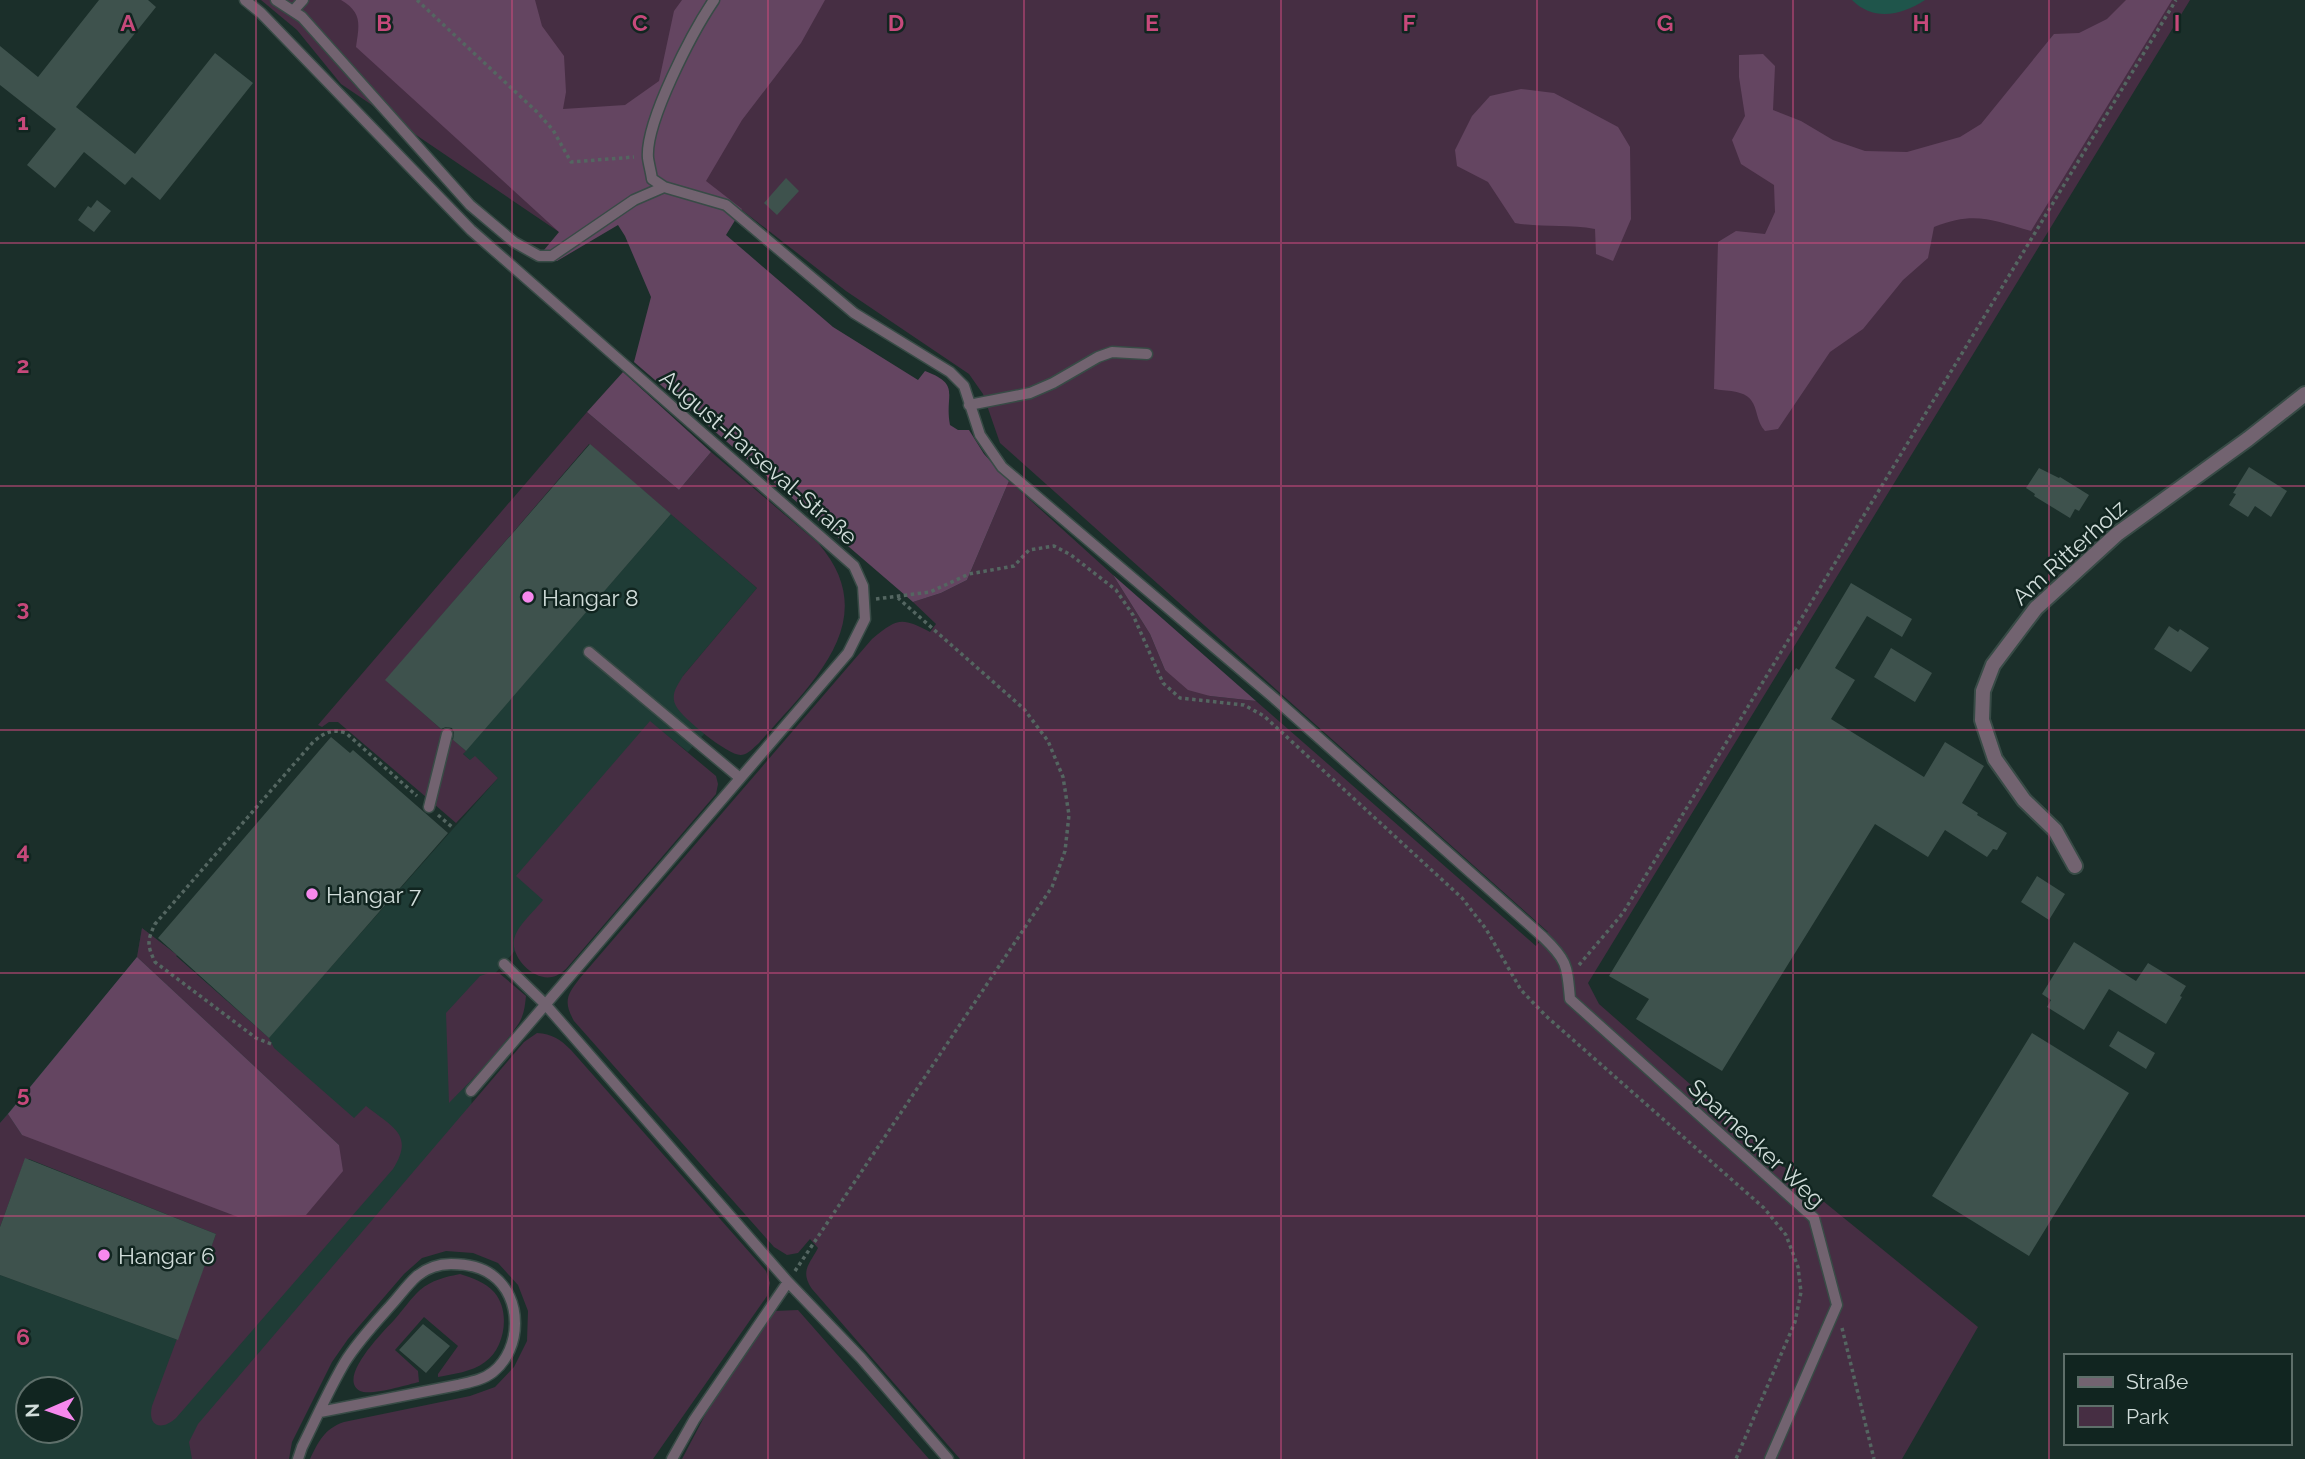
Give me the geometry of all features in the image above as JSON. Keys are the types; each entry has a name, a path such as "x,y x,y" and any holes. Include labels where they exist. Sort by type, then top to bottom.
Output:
{"street":[{"name":"Am Ritterholz","path":"2075,866 2055,830 2024,800 1995,759 1983,720 1983,691 1993,665 2036,608 2117,534 2305,394"}],"lane":[{"name":"August-Parseval-Straße","path":"246,0 471,230 854,566 863,586 865,619 848,653 471,1091"},
{"path":"276,0 302,17 470,205 514,242 539,256 552,256 635,200 664,187"},
{"path":"293,11 303,0"},
{"path":"714,0 674,73 653,125 648,156 652,179 664,187 726,205 855,313 950,372 964,386 980,435 1002,467 1316,735 1543,937 1561,954 1568,969"},
{"path":"969,405 1030,393 1112,352 1147,354"},
{"path":"589,652 740,778"},
{"path":"429,807 447,734"},
{"path":"504,964 545,1004 788,1282 861,1358 948,1459"},
{"name":"Sparnecker Weg","path":"1568,969 1570,999 1814,1218 1837,1305"},
{"path":"298,1459 320,1412 346,1362 417,1276 431,1267 465,1264 493,1275 504,1288 513,1304 513,1341 505,1359 493,1372 479,1380 458,1385 320,1412"},
{"path":"672,1456 788,1282"},
{"path":"1770,1459 1837,1305"}],"path":[{"path":"417,0 537,112 553,130 571,163 648,156"},
{"path":"1568,969 1578,967 1623,913 2176,0"},
{"path":"864,600 898,598 930,592 969,574 1014,566 1029,550 1054,546 1072,555 1116,590 1133,615 1163,683 1180,698 1244,705 1264,716 1462,898 1486,929 1521,990 1546,1016 1764,1208 1786,1235 1798,1267 1801,1292 1795,1322 1736,1459"},
{"path":"788,1282 1052,887 1065,850 1069,815 1062,777 1048,741 1024,709 898,598"},
{"path":"271,1044 256,1038 155,962 149,949 148,938 155,924 314,741 325,732 335,730 346,733 453,827"},
{"path":"1837,1305 1874,1459"}],"shaded area":[{"path":"341,0 535,0 542,26 564,56 566,92 563,109 625,105 659,81 674,11 682,0 825,0 801,43 742,120 706,181 742,209 726,235 833,327 918,380 925,371 948,386 950,425 958,430 969,430 984,454 1009,481 967,580 941,593 913,602 634,362 651,297 618,225 557,261 539,256 559,232 356,47 358,20 353,10"},
{"path":"1852,0 1925,0 1898,12 1879,14"},
{"path":"2126,0 2172,0 2031,231 1972,218 1934,227 1928,258 1903,280 1863,329 1830,352 1778,429 1765,431 1748,397 1714,389 1718,242 1736,231 1765,234 1775,212 1774,185 1741,164 1732,140 1745,116 1739,77 1739,55 1763,54 1775,66 1773,110 1801,121 1833,140 1865,151 1907,152 1960,137 1981,124 2054,34 2079,33 2107,19"},
{"path":"1521,89 1554,93 1588,111 1618,127 1630,147 1631,219 1613,261 1596,254 1595,229 1515,223 1488,182 1457,166 1455,150 1472,116 1490,96"},
{"path":"623,372 711,452 679,490 587,412"},
{"path":"671,514 757,588 683,676 686,717 705,733 688,752 650,722 556,904 471,1001 472,1187 304,1381 278,1459 0,1459 0,1275 178,1340 216,1234 29,1159 0,1150 0,1123 137,957 142,928 177,955 269,1037 498,778 475,757 471,761 463,754"},
{"path":"1113,575 1256,701 1210,696 1188,690 1165,670 1150,634"},
{"path":"137,957 339,1145 343,1171 306,1215 238,1217 22,1135 8,1114"}],"green space":[{"path":"261,0 2190,0 1588,983 1599,1004 1823,1201 1978,1327 1902,1459 960,1459 812,1289 806,1273 818,1248 810,1239 798,1253 787,1255 774,1247 574,1021 568,1008 568,998 580,978 872,639 900,622 930,632 936,624 913,602 941,593 967,580 1009,481 1113,575 1150,634 1165,670 1210,696 1256,701 1536,946 1548,932 1000,443 983,394 969,374 846,291 706,182 559,232 341,84 297,30"},
{"path":"587,412 679,490 711,452 818,543 837,572 845,599 842,625 833,650 818,675 799,698 759,743 746,753 735,754 696,727 676,706 674,694 677,687 683,676 757,588 589,444 386,680 442,730 426,797 338,722 329,722 322,727 318,725"},
{"path":"650,721 716,776 716,794 566,969 552,977 531,972 516,954 514,940 522,924 543,900 516,876"},
{"path":"451,738 466,751 463,754 470,760 475,756 498,778 456,823 434,804"},
{"path":"142,928 177,955 269,1038 274,1048 354,1118 366,1106 392,1126 398,1132 402,1147 393,1169 176,1418 166,1425 157,1425 154,1422 152,1406 216,1234 29,1159 24,1162 0,1227 0,1123 8,1114 22,1135 339,1145 137,957"},
{"path":"499,973 526,996 523,1014 504,1044 449,1103 446,1013 480,976"},
{"path":"537,1033 555,1038 571,1050 766,1271 770,1283 767,1296 653,1459 310,1459 323,1436 337,1425 470,1396 495,1387 514,1367 527,1341 528,1311 518,1285 498,1263 473,1253 446,1251 422,1258 404,1274 348,1339 332,1362 292,1442 289,1459 192,1459 189,1442 198,1424 524,1042"},
{"path":"460,1274 487,1286 494,1292 503,1309 501,1339 492,1356 474,1368 438,1377 458,1346 424,1317 395,1350 418,1371 419,1382 380,1391 360,1391 354,1385 354,1376 373,1343 420,1290 434,1281"},
{"path":"798,1310 929,1459 682,1459 713,1400 774,1311"}],"building":[{"path":"99,0 148,0 156,7 76,107 135,154 215,53 253,83 160,200 132,177 125,185 84,152 55,188 27,165 56,129 0,85 0,46 38,77"},
{"path":"786,178 799,191 777,215 764,203"},
{"path":"97,200 111,211 94,232 78,220 88,206 91,208"},
{"name":"Hangar 8","path":"590,444 671,514 466,751 453,740 452,728 441,729 385,680"},
{"path":"2249,467 2287,491 2271,517 2255,506 2248,517 2229,505"},
{"path":"2039,468 2089,495 2079,511 2075,509 2070,518 2034,496 2035,494 2026,488"},
{"path":"1851,583 1912,619 1902,637 1867,616 1835,668 1855,680 1831,719 1924,777 1945,742 1984,766 1962,803 2007,833 1997,850 1993,849 1987,857 1945,830 1928,857 1875,824 1722,1071 1636,1019 1649,999 1609,976 1796,668 1799,670"},
{"path":"2169,626 2178,632 2180,629 2209,648 2191,672 2154,649"},
{"path":"1891,648 1932,673 1915,702 1874,677"},
{"name":"Hangar 7","path":"331,737 350,753 353,750 448,833 269,1038 158,938"},
{"path":"2037,876 2065,894 2049,920 2021,902"},
{"path":"2074,942 2136,981 2148,963 2186,986 2166,1024 2109,989 2084,1030 2047,1007 2051,1000 2042,994"},
{"path":"2118,1031 2155,1053 2146,1069 2109,1046"},
{"path":"2032,1033 2129,1093 2029,1256 1932,1196"},
{"name":"Hangar 6","path":"25,1158 216,1234 178,1340 0,1275 0,1227"},
{"path":"423,1324 450,1346 426,1373 399,1350"}],"place":[{"name":"Hangar 8","path":"528,597"},
{"name":"Hangar 7","path":"312,894"},
{"name":"Hangar 6","path":"104,1255"}]}
